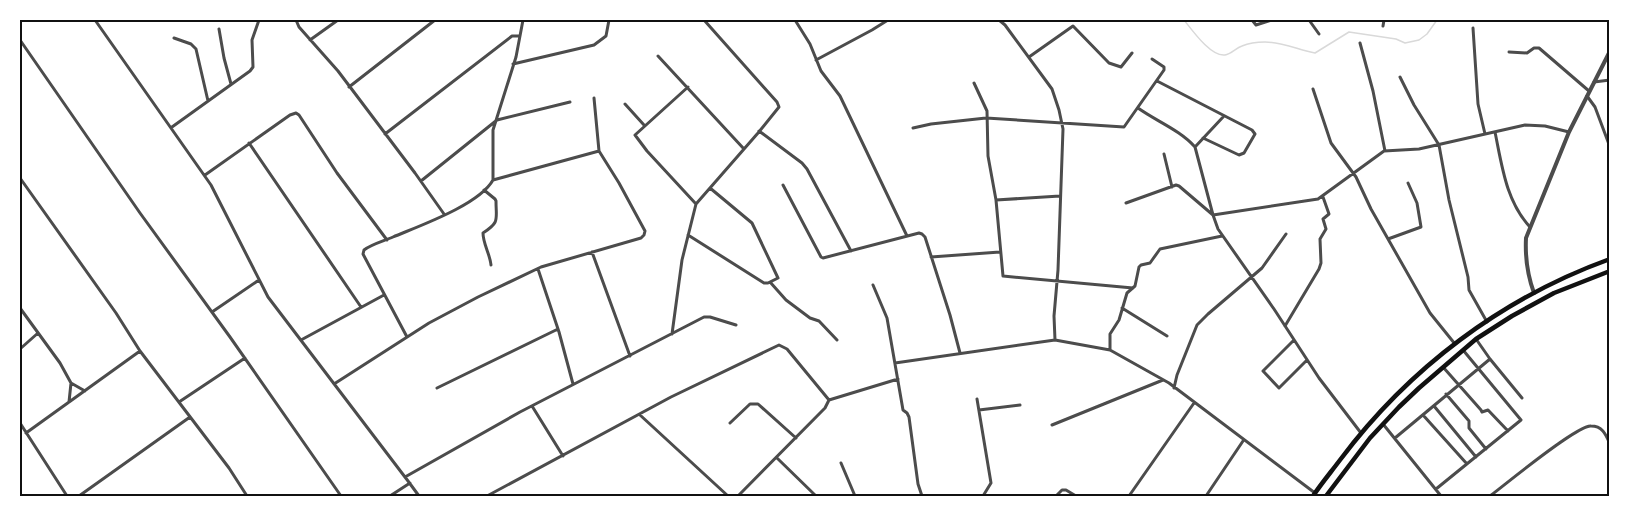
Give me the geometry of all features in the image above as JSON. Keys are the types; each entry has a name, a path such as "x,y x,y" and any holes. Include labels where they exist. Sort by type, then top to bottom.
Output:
{"highway":[{"path":"1314,495 1361,433 1390,400 1446,350 1487,321 1534,293 1566,276 1610,259"},
{"path":"1326,496 1383,424 1408,397 1476,339 1554,293 1610,271"},
{"path":"1446,350 1452,360"},
{"path":"1428,365 1435,374"}],"street":[{"path":"95,20 205,175 268,297 418,496"},
{"path":"172,127 250,71 253,67 252,40 259,20"},
{"path":"296,20 299,27 338,71 444,214"},
{"path":"310,40 337,20"},
{"path":"349,87 435,20"},
{"path":"493,180 494,130 523,20"},
{"path":"513,64 594,45 606,36 609,20"},
{"path":"672,334 682,260 696,204 779,107 704,20"},
{"path":"795,20 810,44 821,71 840,96 907,237"},
{"path":"816,60 888,20"},
{"path":"999,20 1052,89 1063,129 1054,316 1055,340"},
{"path":"1252,20 1256,25 1272,20"},
{"path":"1310,20 1319,34"},
{"path":"1383,26 1384,20"},
{"path":"1029,57 1073,26 1109,63 1121,67 1132,53"},
{"path":"1473,28 1478,104 1485,134"},
{"path":"219,29 231,84"},
{"path":"385,134 512,36 520,36"},
{"path":"174,38 191,44 196,49 208,101"},
{"path":"20,40 341,496"},
{"path":"1360,43 1386,151"},
{"path":"1509,52 1527,52 1539,48 1588,93 1610,147"},
{"path":"1534,293 1528,278 1525,255 1526,238 1569,132 1610,51"},
{"path":"658,56 744,148"},
{"path":"913,128 987,118 1124,128 1164,69 1152,58"},
{"path":"1400,77 1414,105 1439,144 1469,290 1487,321"},
{"path":"1594,82 1610,80"},
{"path":"1157,81 1255,134 1244,153 1239,155 1203,138"},
{"path":"974,83 987,111 988,156 996,200 1002,274 1005,277 1133,288"},
{"path":"688,87 644,125 636,133 636,137 696,204"},
{"path":"1313,89 1331,143 1353,173 1430,313 1455,344"},
{"path":"334,384 429,323 478,297 538,269 641,238 644,235 645,231 599,151 594,98"},
{"path":"421,181 497,120 570,102"},
{"path":"625,104 644,125"},
{"path":"1138,108 1191,142 1195,147 1213,215 1222,236 1319,378 1361,433"},
{"path":"205,175 296,113 387,240"},
{"path":"1195,147 1224,116"},
{"path":"1126,203 1179,186 1213,215 1318,199 1380,153 1386,151 1419,149 1525,125 1545,126 1569,132"},
{"path":"759,131 807,169 851,251"},
{"path":"1494,132 1506,186 1521,218 1530,228"},
{"path":"249,143 361,307"},
{"path":"407,337 363,254 366,248 472,200 493,180 599,151"},
{"path":"1164,154 1172,187"},
{"path":"20,178 141,351 229,468 247,496"},
{"path":"1388,238 1421,227 1417,203 1408,183"},
{"path":"783,184 821,257 827,258 922,234 925,237 960,353"},
{"path":"688,235 764,283 778,276 752,223 710,188"},
{"path":"484,190 496,201 495,224 482,234 491,265"},
{"path":"996,200 1060,196"},
{"path":"1285,326 1320,269 1320,239 1325,231 1323,219 1329,214 1323,196"},
{"path":"1174,388 1197,326 1262,268 1286,234"},
{"path":"1110,350 1110,334 1119,320 1127,292 1133,288 1139,267 1150,264 1160,249 1222,236"},
{"path":"592,252 630,356"},
{"path":"931,257 1000,252"},
{"path":"538,269 573,384"},
{"path":"212,312 259,280"},
{"path":"770,282 786,300 810,318 819,321 837,340"},
{"path":"873,285 887,318 903,410 909,417 918,484 922,496"},
{"path":"302,340 384,295"},
{"path":"20,308 60,363 71,383 85,391"},
{"path":"1122,308 1167,336"},
{"path":"405,477 573,384 707,316 736,325"},
{"path":"437,388 558,329"},
{"path":"20,349 38,333"},
{"path":"1476,339 1522,398"},
{"path":"895,363 1055,340 1110,350 1174,388 1314,495"},
{"path":"1294,340 1263,371 1280,388 1307,360"},
{"path":"486,496 671,397 779,345 787,349 829,400"},
{"path":"1436,489 1520,421 1520,418 1463,350"},
{"path":"26,433 141,351"},
{"path":"179,402 245,358"},
{"path":"1395,438 1490,359"},
{"path":"1443,367 1482,412 1488,410 1508,431"},
{"path":"738,496 825,408 829,400 898,379"},
{"path":"1052,425 1162,380"},
{"path":"69,402 71,383"},
{"path":"1446,394 1469,421 1468,428 1486,449"},
{"path":"977,399 991,483 983,496"},
{"path":"1130,496 1194,403"},
{"path":"730,423 750,404 758,404 796,438"},
{"path":"979,410 1020,405"},
{"path":"532,406 562,456"},
{"path":"1434,406 1476,457"},
{"path":"640,415 728,496"},
{"path":"1423,415 1467,464"},
{"path":"79,496 190,417"},
{"path":"20,423 67,496"},
{"path":"1383,424 1441,496"},
{"path":"1490,496 1586,426 1593,425 1601,428 1610,444"},
{"path":"1206,496 1243,440"},
{"path":"777,458 816,496"},
{"path":"842,463 855,496"},
{"path":"390,496 410,483"},
{"path":"1056,496 1062,490 1076,496"}],"waterway":[{"path":"1184,20 1208,47 1214,52 1225,55 1245,45 1262,42 1278,43 1315,53 1349,32 1396,39 1405,43 1419,40 1427,34 1437,20"}]}
